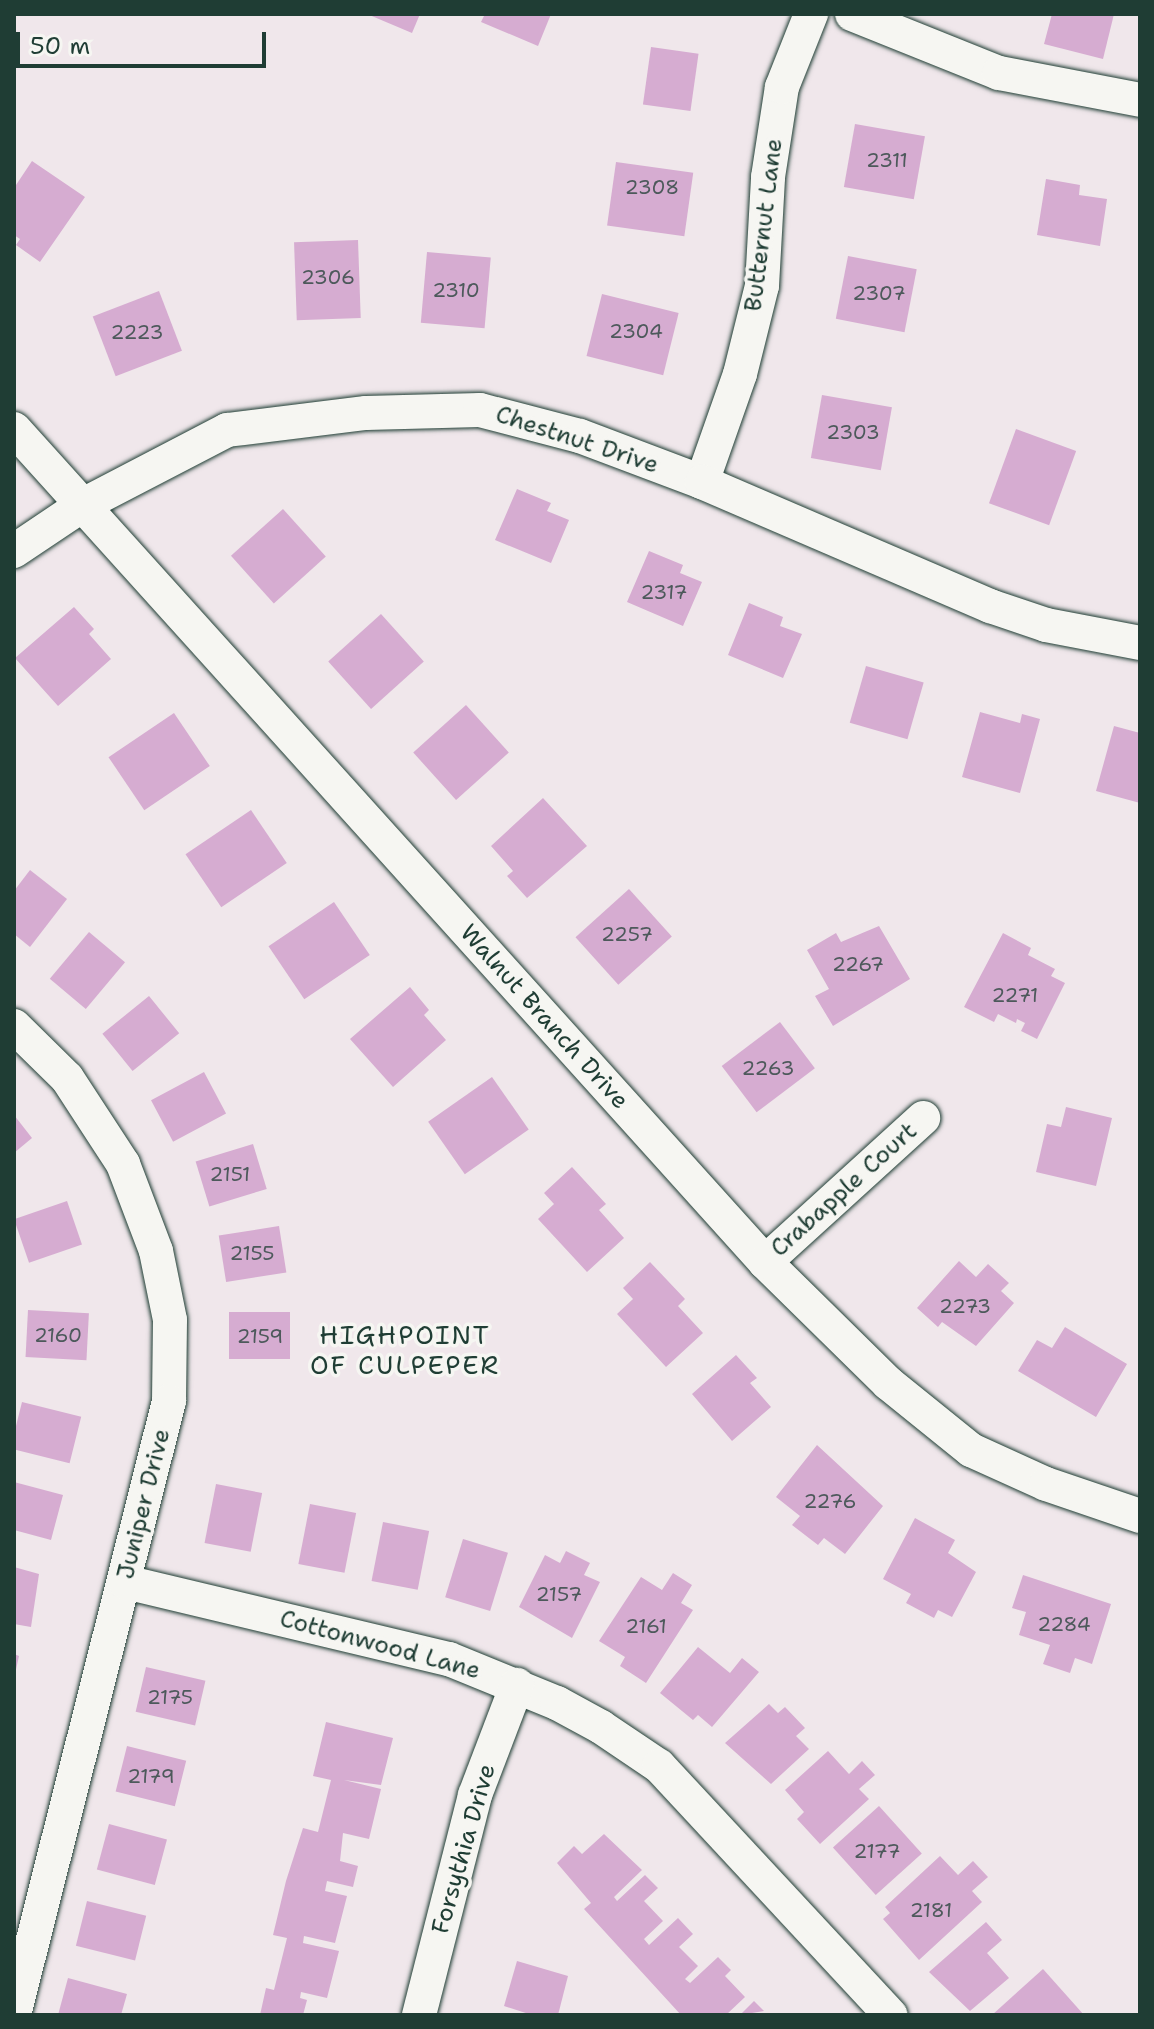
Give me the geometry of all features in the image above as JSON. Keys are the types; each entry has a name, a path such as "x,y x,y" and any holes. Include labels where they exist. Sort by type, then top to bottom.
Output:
{"street":[{"name":"Butternut Lane","path":"702,482 740,374 762,286 768,177 782,87 811,14"},
{"path":"852,14 999,73 1140,100"},
{"name":"Chestnut Drive","path":"14,551 81,506 227,430 366,413 480,410 580,436 702,482 990,606 1046,625 1140,643"},
{"name":"Walnut Branch Drive","path":"14,429 765,1262 888,1383 971,1450 1046,1484 1140,1516"},
{"name":"Juniper Drive","path":"14,1026 67,1078 123,1164 156,1251 170,1320 169,1401 14,2015"},
{"name":"Crabapple Court","path":"765,1262 923,1118"},
{"name":"Cottonwood Lane","path":"125,1582 449,1659 517,1685 601,1727 659,1766 890,2015"},
{"name":"Forsythia Drive","path":"419,2015 475,1795 517,1685"}],"building":[{"path":"367,14 420,14 412,33"},
{"path":"485,14 551,14 538,46 481,22"},
{"path":"1052,14 1114,14 1103,59 1044,44"},
{"path":"651,47 699,54 690,111 643,104"},
{"path":"855,124 925,136 914,199 844,187"},
{"path":"32,161 85,197 40,262 16,245 20,239 14,235 14,188"},
{"path":"616,162 693,173 684,236 607,225"},
{"path":"1046,179 1080,185 1079,195 1107,199 1100,246 1037,235"},
{"path":"358,240 361,318 297,320 294,242"},
{"path":"427,252 491,258 485,328 421,323"},
{"path":"848,256 917,269 905,332 836,319"},
{"path":"159,291 182,351 116,376 93,316"},
{"path":"602,294 679,313 663,375 587,356"},
{"path":"822,395 892,407 881,470 811,458"},
{"path":"1016,429 1076,451 1049,525 989,503"},
{"path":"517,489 551,503 547,511 569,520 551,563 495,540"},
{"path":"283,509 326,557 274,603 231,556"},
{"path":"649,551 683,565 680,573 702,582 683,626 627,602"},
{"path":"749,603 783,617 780,626 802,634 783,678 728,655"},
{"path":"74,607 94,629 89,634 111,659 58,706 15,658"},
{"path":"381,614 424,662 371,709 328,662"},
{"path":"866,666 924,683 907,739 850,723"},
{"path":"466,705 509,753 456,800 413,753"},
{"path":"980,712 1020,723 1022,714 1040,719 1020,793 962,777"},
{"path":"174,713 210,766 144,810 109,757"},
{"path":"1114,726 1140,733 1140,803 1096,791"},
{"path":"543,798 587,846 527,898 507,876 513,871 491,846"},
{"path":"251,810 287,863 221,907 186,854"},
{"path":"30,870 67,899 30,947 14,934 14,891"},
{"path":"629,889 672,937 618,985 575,937"},
{"path":"334,902 370,955 304,999 269,946"},
{"path":"879,926 910,979 833,1026 815,996 829,989 807,950 836,933 841,942"},
{"path":"89,932 125,962 86,1009 50,979"},
{"path":"1003,933 1031,948 1028,955 1055,969 1051,976 1065,983 1037,1039 1021,1031 1025,1023 1017,1019 1016,1023 998,1014 994,1022 964,1007"},
{"path":"410,987 429,1010 424,1015 446,1040 393,1087 350,1039"},
{"path":"149,996 179,1033 133,1071 102,1034"},
{"path":"780,1022 815,1068 757,1112 722,1066"},
{"path":"204,1072 226,1113 173,1142 151,1100"},
{"path":"492,1077 529,1129 465,1174 428,1122"},
{"path":"1066,1107 1112,1118 1096,1186 1036,1172 1047,1124 1061,1127"},
{"path":"14,1115 32,1138 14,1153"},
{"path":"253,1144 267,1189 209,1206 196,1162"},
{"path":"572,1167 606,1204 599,1210 624,1238 587,1272 538,1219 554,1204 544,1193"},
{"path":"67,1201 82,1244 29,1263 14,1219"},
{"path":"279,1226 286,1272 226,1282 219,1236"},
{"path":"959,1261 976,1277 988,1264 1009,1283 1001,1291 1014,1303 976,1346 942,1322 938,1327 917,1308"},
{"path":"650,1262 685,1299 678,1306 703,1333 666,1367 617,1314 633,1299 623,1288"},
{"path":"28,1310 89,1313 86,1360 26,1357"},
{"path":"229,1312 290,1312 290,1359 229,1359"},
{"path":"1065,1327 1127,1364 1096,1417 1018,1371 1037,1340 1052,1348"},
{"path":"736,1355 757,1378 750,1383 771,1407 732,1441 692,1394"},
{"path":"22,1402 81,1417 70,1463 14,1449 14,1434"},
{"path":"817,1445 883,1506 845,1554 824,1538 818,1545 792,1525 800,1516 776,1497"},
{"path":"14,1482 63,1495 51,1540 14,1530"},
{"path":"216,1484 262,1493 251,1552 205,1543"},
{"path":"310,1504 356,1513 344,1573 298,1564"},
{"path":"915,1518 955,1540 948,1553 976,1572 952,1617 938,1610 934,1618 906,1603 911,1594 883,1579"},
{"path":"383,1522 429,1531 418,1590 372,1581"},
{"path":"463,1539 508,1553 490,1611 445,1597"},
{"path":"566,1551 590,1563 584,1575 600,1582 572,1638 519,1607 545,1555 560,1563"},
{"path":"14,1567 39,1574 31,1627 14,1624"},
{"path":"673,1573 692,1585 681,1603 693,1610 646,1683 620,1666 625,1657 599,1641 641,1577 662,1590"},
{"path":"1023,1575 1111,1604 1092,1664 1075,1658 1070,1673 1043,1664 1050,1645 1019,1635 1026,1612 1012,1608"},
{"path":"698,1647 730,1673 742,1658 759,1672 712,1727 698,1715 693,1720 660,1693"},
{"path":"14,1654 19,1656 15,1674 14,1673"},
{"path":"146,1667 205,1681 195,1726 136,1712"},
{"path":"769,1704 778,1713 785,1707 805,1728 796,1736 809,1749 771,1784 725,1743"},
{"path":"326,1722 393,1738 381,1785 344,1780 381,1789 369,1839 343,1833 340,1861 358,1866 353,1887 327,1881 325,1891 347,1896 335,1943 304,1936 303,1943 339,1951 327,1998 301,1992 300,1998 307,2000 303,2015 260,2015 266,1988 274,1990 287,1938 273,1935 286,1881 303,1828 318,1832 331,1780 313,1776"},
{"path":"127,1746 186,1761 175,1806 116,1792"},
{"path":"828,1751 849,1774 862,1761 875,1775 859,1789 869,1799 820,1844 797,1819 804,1812 785,1790"},
{"path":"879,1806 922,1854 876,1895 833,1847"},
{"path":"109,1824 167,1840 155,1885 97,1869"},
{"path":"604,1834 642,1870 614,1897 617,1901 645,1875 658,1888 644,1901 663,1921 644,1939 649,1945 678,1918 693,1934 679,1947 698,1966 685,1979 690,1983 718,1957 731,1970 725,1976 745,1997 726,2015 681,2015 584,1909 591,1903 557,1863 574,1846 582,1854"},
{"path":"940,1856 958,1875 973,1861 988,1877 972,1891 982,1902 919,1960 883,1919 890,1913 885,1907"},
{"path":"87,1901 146,1916 135,1960 76,1946"},
{"path":"986,1922 1002,1940 987,1953 1009,1978 970,2011 929,1972"},
{"path":"517,1961 568,1976 558,2015 532,2015 504,2006"},
{"path":"1043,1969 1084,2015 992,2015"},
{"path":"68,1978 127,1994 121,2015 58,2015"},
{"path":"754,2001 764,2011 740,2015"}],"district":[{"name":"HIGHPOINT OF CULPEPER","path":"405,1350"}]}
